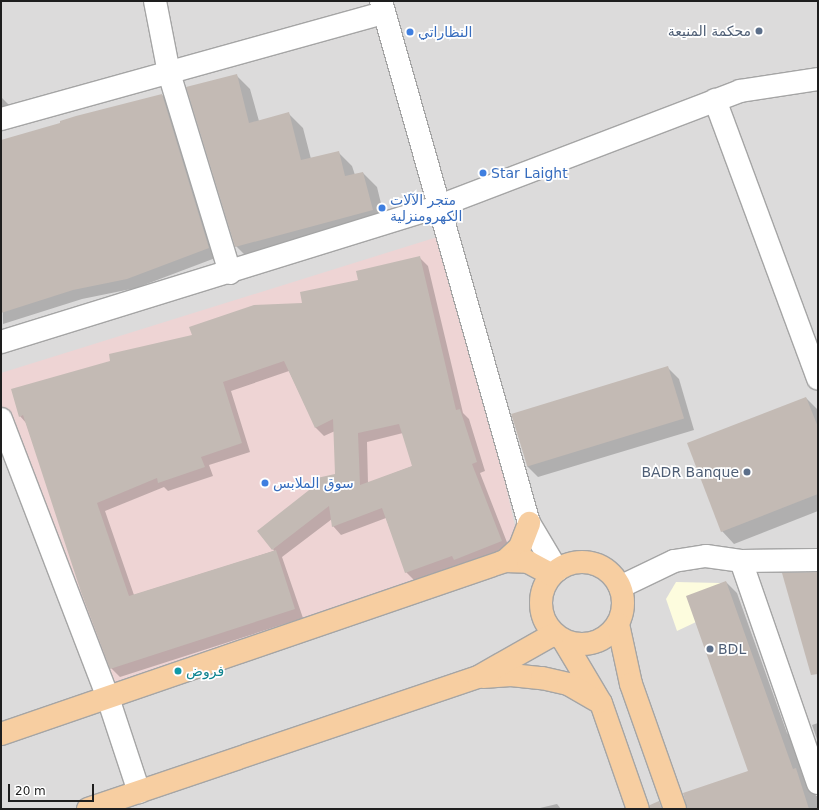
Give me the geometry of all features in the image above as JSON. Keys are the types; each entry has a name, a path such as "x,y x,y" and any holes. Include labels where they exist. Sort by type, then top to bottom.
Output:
{"main road":[{"path":"505,561 520,547 529,523"},
{"path":"1,734 505,561 528,562 554,572"},
{"path":"98,807 478,677 559,638 588,644 610,634 618,624 622,612 620,587 613,576 593,563 581,562 554,572 544,586 541,612 546,624 559,638 601,703 638,809"},
{"path":"618,624 632,684 675,809"},
{"path":"478,677 512,675 542,678 568,684 601,703"}],"street":[{"path":"154,1 169,73 230,273"},
{"path":"1,119 169,73 382,7 529,523 554,572"},
{"path":"1,342 230,273 439,206 740,91 818,79"},
{"path":"715,100 818,379"},
{"path":"1,419 108,698 139,792"},
{"path":"620,587 674,561 706,556 741,562 818,560"},
{"path":"741,562 818,783"}],"shaded area":[{"path":"1,1 818,1 818,809 1,809"},
{"name":"سوق الملابس","path":"447,234 520,547 108,698 1,419 1,373"},
{"path":"676,582 720,583 730,606 677,631 666,599"}],"building":[{"path":"237,74 249,123 289,112 301,160 339,151 345,176 363,172 373,210 235,247 186,87"},
{"path":"162,94 209,248 127,279 73,290 1,313 1,140 60,123 60,121 76,116"},
{"path":"420,256 456,410 460,409 477,462 472,464 502,541 454,560 452,556 405,573 382,508 332,527 329,506 272,550 257,531 318,483 317,478 335,474 333,419 315,428 284,361 223,382 242,443 201,457 205,467 158,483 157,478 97,503 129,596 276,550 295,609 110,669 81,592 23,415 19,417 11,389 110,361 109,354 192,335 189,327 254,305 302,303 300,292 358,280 356,271","holes":["399,424 412,466 360,485 358,433"]},
{"path":"668,366 684,419 527,467 511,414"},
{"path":"806,397 818,427 818,494 721,532 687,443"},
{"path":"818,572 818,674 811,675 782,573"},
{"path":"726,581 793,769 796,768 809,809 687,809 683,793 748,771 686,596"},
{"path":"659,801 662,809 650,809 650,805"}],"place":[{"name":"محكمة المنيعة","path":"759,31"},
{"name":"النظاراتي","path":"410,32"},
{"name":"Star Laight","path":"483,173"},
{"name":"متجر الآلات الكهرومنزلية","path":"382,208"},
{"name":"BADR Banque","path":"747,472"},
{"name":"سوق الملابس","path":"265,483"},
{"name":"BDL","path":"710,649"},
{"name":"فروض","path":"178,671"}]}
